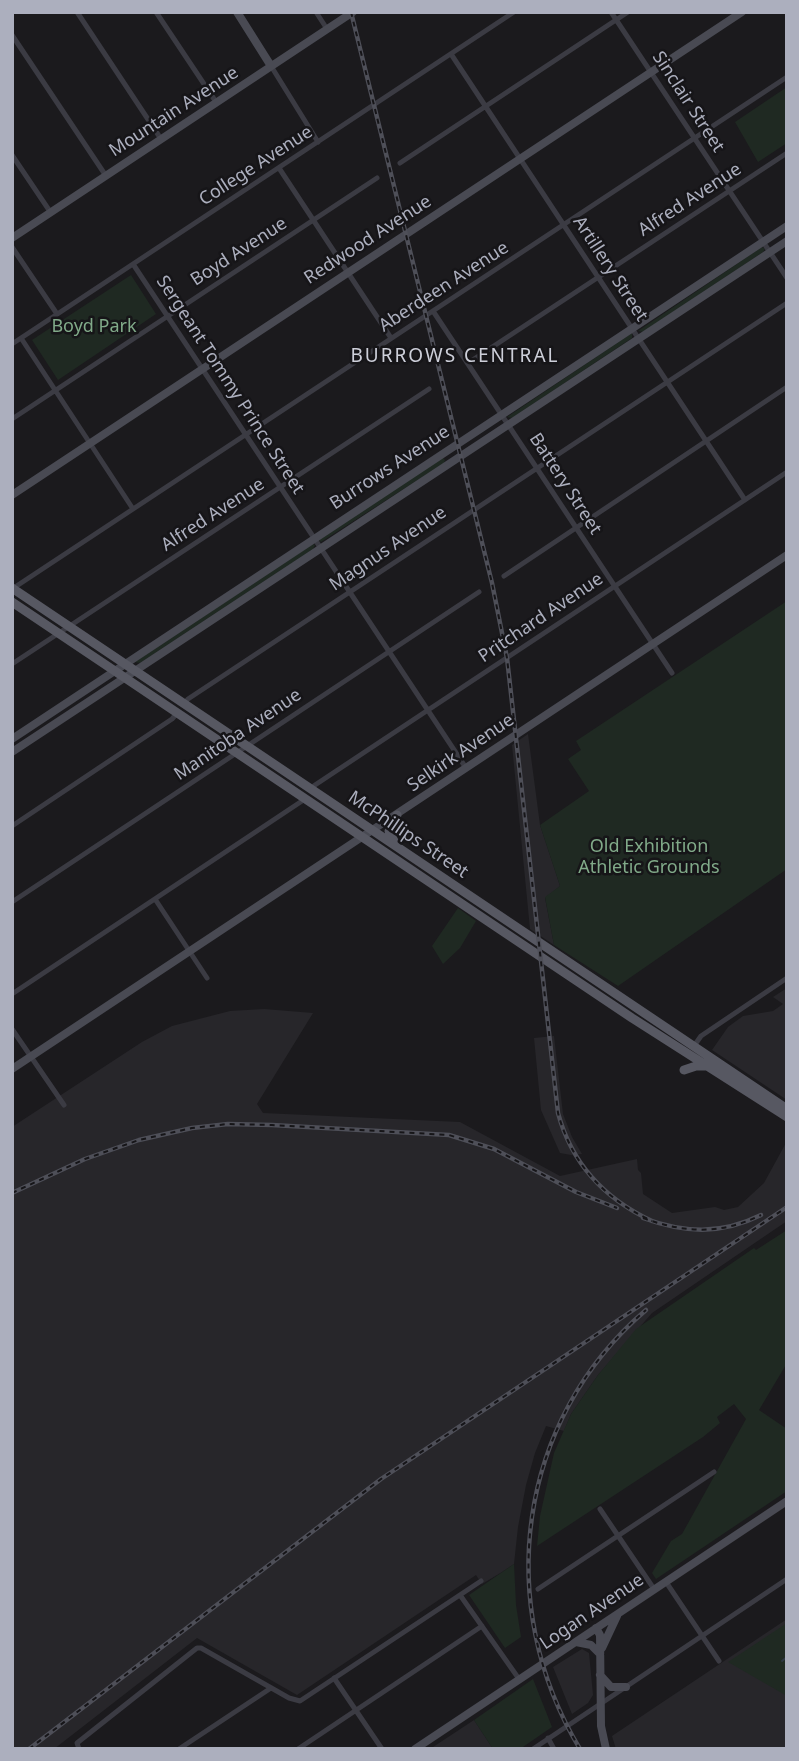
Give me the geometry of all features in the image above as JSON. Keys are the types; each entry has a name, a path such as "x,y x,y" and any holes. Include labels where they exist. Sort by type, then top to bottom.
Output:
{"main road":[{"name":"McPhillips Street","path":"12,589 135,670 237,752 632,1018 787,1108"},
{"name":"McPhillips Street","path":"12,602 125,677 246,745 638,1009 706,1066 787,1116"},
{"path":"397,815 389,831 398,848"},
{"path":"426,880 432,870"},
{"path":"570,975 578,968"},
{"path":"632,1018 638,1009"},
{"path":"684,1070 706,1066"}],"street":[{"path":"77,12 161,139"},
{"path":"156,12 216,102"},
{"path":"237,12 318,142"},
{"path":"316,12 327,29"},
{"name":"Mountain Avenue","path":"12,238 353,12"},
{"name":"College Avenue","path":"12,344 514,12"},
{"name":"Sinclair Street","path":"611,12 787,278"},
{"path":"400,163 628,12"},
{"name":"Redwood Avenue","path":"12,495 742,12"},
{"path":"12,35 106,176"},
{"name":"Artillery Street","path":"451,54 745,500"},
{"name":"Aberdeen Avenue","path":"12,589 787,77"},
{"name":"Alfred Avenue","path":"468,363 787,153"},
{"path":"12,155 51,213"},
{"path":"279,168 391,338"},
{"name":"Boyd Avenue","path":"12,419 377,178"},
{"name":"Burrows Avenue","path":"12,739 787,226"},
{"name":"Burrows Avenue","path":"12,752 787,241"},
{"path":"12,247 57,314"},
{"name":"Sergeant Tommy Prince Street","path":"133,264 466,768"},
{"name":"Magnus Avenue","path":"12,826 173,719 188,699 787,303"},
{"name":"Battery Street","path":"433,311 672,673"},
{"path":"21,338 133,509"},
{"path":"504,576 787,387"},
{"name":"Alfred Avenue","path":"12,664 429,389"},
{"name":"Pritchard Avenue","path":"311,789 787,472"},
{"name":"Selkirk Avenue","path":"12,1069 787,555"},
{"name":"Manitoba Avenue","path":"12,902 479,592"},
{"path":"12,994 305,799"},
{"path":"155,899 207,978"},
{"path":"691,1051 701,1036 787,978"},
{"path":"12,1029 64,1105"},
{"path":"538,1588 715,1472"},
{"name":"Logan Avenue","path":"415,1749 787,1501"},
{"path":"600,1509 654,1589"},
{"path":"533,1749 787,1579"},
{"path":"78,1746 193,1650 201,1648 271,1688 297,1701 302,1700 481,1581"},
{"path":"666,1581 719,1661"},
{"path":"460,1595 519,1679"},
{"path":"600,1654 618,1613"},
{"path":"298,1749 482,1626"},
{"path":"596,1628 600,1635 601,1726 606,1749"},
{"path":"576,1642 591,1645 600,1654"},
{"path":"600,1675 611,1687 626,1686"},
{"path":"334,1678 382,1749"},
{"path":"179,1749 271,1688"},
{"path":"548,1738 554,1749"}],"shaded area":[{"path":"528,734 540,825 560,886 545,898 554,945 530,929 512,745"},
{"path":"787,988 787,1100 712,1050 728,1027 743,1016 773,1011 783,1004 773,997"},
{"path":"264,1009 313,1013 257,1104 263,1113 460,1122 560,1176 637,1159 643,1194 672,1213 738,1207 764,1183 787,1141 787,1221 652,1313 598,1375 571,1414 564,1431 546,1426 526,1485 514,1564 482,1584 476,1575 297,1695 197,1638 54,1749 12,1749 12,1127 142,1042 172,1026 230,1011"},
{"path":"554,1036 563,1114 582,1154 560,1153 541,1110 534,1038"},
{"path":"787,1619 787,1749 616,1749 612,1736"},
{"path":"582,1649 589,1653 593,1695 588,1703 572,1714 553,1667"},
{"path":"474,1720 493,1749 430,1749"}],"green space":[{"path":"787,87 787,143 758,162 735,122"},
{"path":"762,247 765,249 763,252 643,332 638,331"},
{"name":"Boyd Park","path":"131,275 156,314 58,380 32,340"},
{"path":"632,333 632,338 512,418 507,417"},
{"path":"442,457 444,463 321,542 319,540"},
{"path":"313,544 313,549 140,663 135,662"},
{"name":"Old Exhibition Athletic Grounds","path":"787,601 787,869 618,986 554,945 545,897 560,886 540,825 589,791 568,759 581,750 576,741"},
{"path":"458,908 476,921 460,948 443,964 432,946"},
{"path":"787,1230 787,1363 759,1410 787,1429 787,1491 656,1579 652,1573 671,1541 682,1534 746,1419 734,1404 717,1417 720,1423 703,1437 537,1546 540,1516 554,1453 571,1414 598,1375 636,1329 754,1248 756,1250"},
{"path":"514,1564 521,1637 505,1648 469,1595"},
{"path":"787,1623 787,1696 728,1662"},
{"path":"533,1679 552,1727 520,1749 493,1749 474,1720"}],"waterway":[{"path":"782,1661 787,1657"}],"railway":[{"path":"351,12 492,583 507,658 558,1113 572,1149 593,1178 619,1202 652,1221"},
{"path":"12,1193 85,1159 139,1140 192,1128 228,1124 272,1125 449,1135 494,1149 576,1192 617,1208"},
{"path":"29,1749 381,1479 787,1207"},
{"path":"643,1218 673,1227 702,1230 731,1226 761,1215"},
{"path":"580,1749 553,1693 535,1635 529,1576 532,1517 545,1459 569,1405 603,1355 646,1310"}],"district":[{"name":"BURROWS CENTRAL","path":"455,357"}]}
